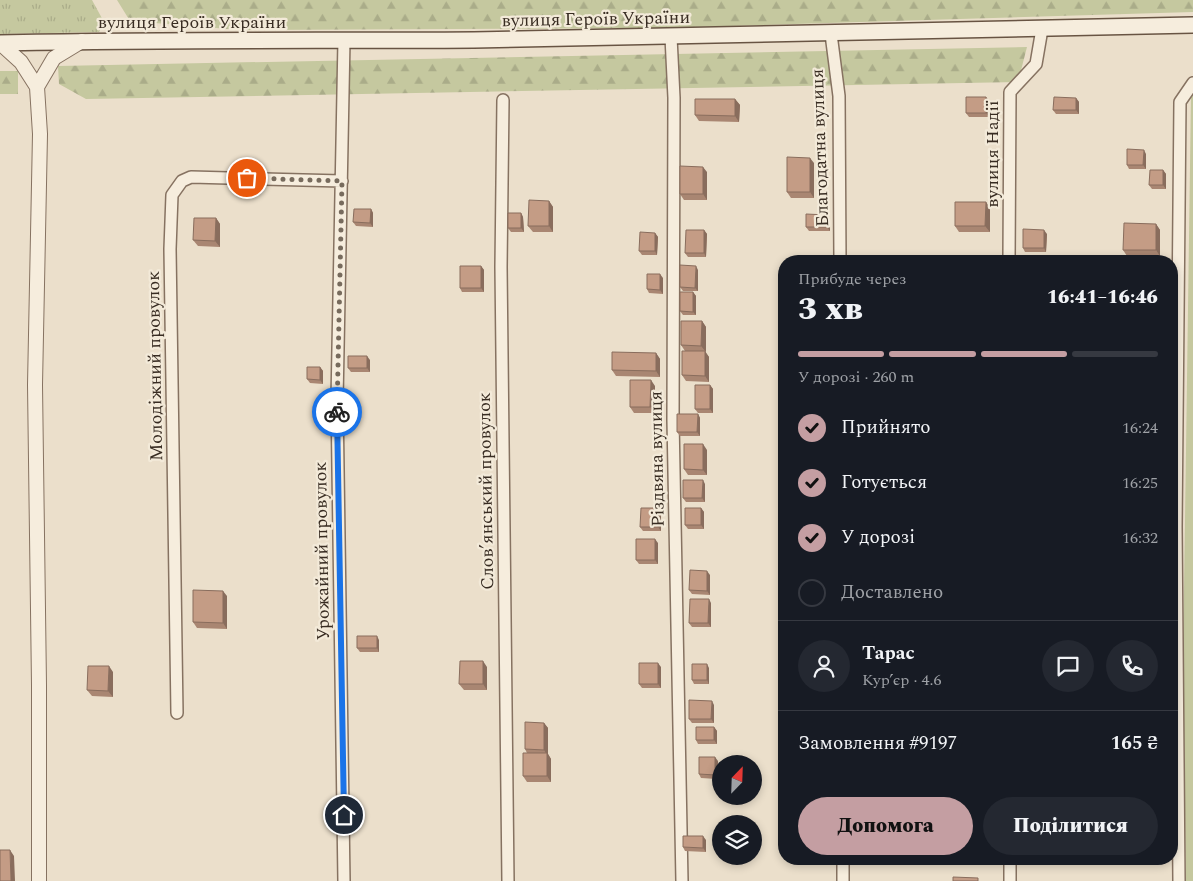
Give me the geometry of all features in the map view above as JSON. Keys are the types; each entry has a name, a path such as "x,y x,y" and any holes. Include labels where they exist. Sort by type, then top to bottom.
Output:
{"main road":[{"name":"вулиця Героїв України","path":"0,43 671,37 1193,25"}],"street":[{"name":"вулиця Надії","path":"1009,255 1010,92 1036,64 1042,28"},
{"name":"Благодатна вулиця","path":"831,34 839,96 840,255"},
{"name":"Різдвяна вулиця","path":"671,37 674,98 676,598 682,881"},
{"name":"Урожайний провулок","path":"344,40 337,400 344,881"},
{"path":"37,87 54,58 82,41"},
{"path":"0,43 21,62 37,87 40,134 35,385 39,881"},
{"path":"1178,314 1180,102 1193,83"},
{"name":"Словʼянський провулок","path":"503,100 501,267 508,881"},
{"name":"Молодіжний провулок","path":"177,714 170,249 172,196 182,181 191,177 342,181"},
{"path":"1178,763 1179,881"},
{"path":"843,865 843,881"},
{"path":"1010,865 1010,881"}],"green space":[{"path":"0,0 92,0 104,22 99,32 0,34"},
{"path":"117,0 1193,0 1193,12 660,28 241,30 130,21"},
{"path":"1027,47 1018,82 86,99 59,84 58,66"},
{"path":"0,71 18,71 18,94 0,94"},
{"path":"1191,95 1193,95 1193,881 1186,881 1183,664"}],"building":[{"path":"966,97 986,97 986,113 966,113"},
{"path":"1054,97 1076,98 1076,110 1053,110"},
{"path":"695,99 735,99 735,116 695,115"},
{"path":"1127,149 1144,150 1143,165 1127,165"},
{"path":"787,157 810,158 810,192 787,192"},
{"path":"680,166 703,167 703,194 680,194"},
{"path":"1150,170 1163,170 1163,185 1149,185"},
{"path":"529,200 549,201 549,226 528,226"},
{"path":"955,202 986,202 985,226 955,226"},
{"path":"354,209 371,209 370,223 353,222"},
{"path":"508,213 521,213 521,228 508,228"},
{"path":"806,214 827,215 827,227 806,227"},
{"path":"194,218 216,218 215,241 193,240"},
{"path":"1124,223 1156,224 1156,250 1123,250"},
{"path":"1023,229 1044,230 1044,248 1023,248"},
{"path":"686,230 704,230 704,253 685,253"},
{"path":"640,232 655,233 655,251 639,251"},
{"path":"680,265 696,266 695,288 680,287"},
{"path":"460,266 481,266 481,288 460,288"},
{"path":"647,274 660,274 660,290 647,289"},
{"path":"680,292 693,292 693,312 680,311"},
{"path":"681,321 702,321 701,346 681,345"},
{"path":"682,351 705,351 705,376 682,375"},
{"path":"612,352 656,353 656,371 612,370"},
{"path":"348,356 367,356 367,368 348,368"},
{"path":"307,367 320,367 320,380 307,379"},
{"path":"630,380 651,380 650,407 630,407"},
{"path":"695,385 710,385 710,409 695,409"},
{"path":"677,414 698,414 697,432 677,432"},
{"path":"684,444 703,444 703,470 684,469"},
{"path":"683,480 703,480 702,498 683,498"},
{"path":"641,508 658,508 658,527 640,527"},
{"path":"685,508 701,508 701,525 685,525"},
{"path":"636,539 655,539 655,560 636,560"},
{"path":"690,570 707,571 707,591 689,590"},
{"path":"193,590 223,591 223,623 193,622"},
{"path":"690,599 709,599 708,623 689,623"},
{"path":"357,636 377,636 377,648 357,648"},
{"path":"460,661 483,661 483,684 459,684"},
{"path":"639,663 658,663 658,684 639,684"},
{"path":"692,664 707,664 707,680 692,680"},
{"path":"88,666 109,666 108,691 87,690"},
{"path":"689,700 712,701 711,719 689,719"},
{"path":"525,722 544,723 544,750 525,749"},
{"path":"696,727 714,727 714,740 696,740"},
{"path":"523,753 547,753 547,776 523,776"},
{"path":"699,757 712,757 712,775 699,774"},
{"path":"683,836 703,836 703,848 683,847"},
{"path":"0,850 10,850 11,881 0,881"},
{"path":"953,877 978,878 978,881 953,881"}],"way so far":[{"path":"247,178 342,181 337,412"}],"route":[{"path":"337,412 344,815"}]}
